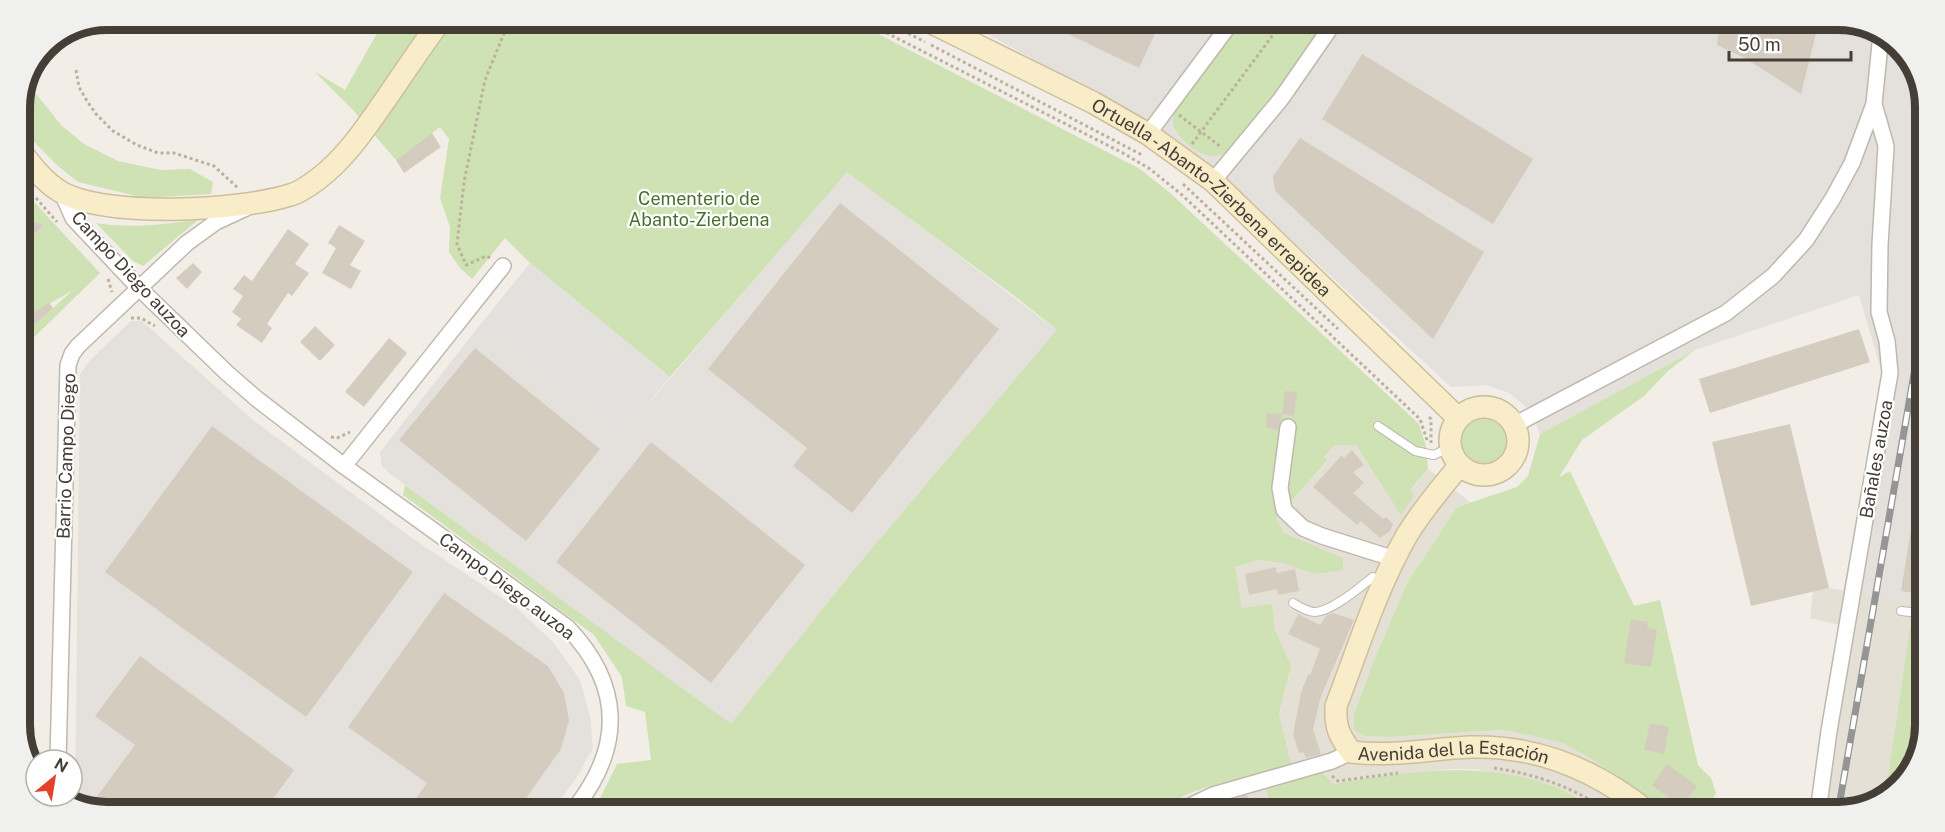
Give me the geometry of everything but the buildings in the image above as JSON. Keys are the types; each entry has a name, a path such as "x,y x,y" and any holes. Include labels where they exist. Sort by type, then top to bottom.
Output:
{"street":[{"path":"30,164 62,193 95,203 119,207 154,209 254,205 293,195 318,179 344,156 434,30"},
{"name":"Ortuella - Abanto-Zierbena errepidea","path":"948,30 1094,103 1148,134 1213,181 1458,418"},
{"path":"1148,134 1225,30"},
{"path":"1213,181 1281,99 1329,30"},
{"name":"Bañales auzoa","path":"1514,425 1726,313 1773,276 1806,240 1852,163 1874,104 1880,43"},
{"name":"Bañales auzoa","path":"1819,802 1829,731 1890,373 1887,341 1879,312 1880,245 1886,146 1874,104"},
{"name":"Campo Diego auzoa","path":"62,193 73,218 139,288 234,380 344,466 567,627 582,643 596,662 607,690 610,736 601,764 579,802"},
{"name":"Barrio Campo Diego","path":"58,748 68,365 78,346 187,243 216,222 254,205"},
{"path":"344,466 497,262"},
{"path":"1484,406 1502,412 1514,425 1518,435 1515,456 1508,465 1490,474 1469,471 1448,455 1453,427 1458,418 1466,412 1484,406"},
{"path":"1288,427 1280,488 1284,510 1303,528 1395,559"},
{"name":"Avenida del la Estación","path":"1448,455 1427,505 1407,535 1395,559 1336,706 1335,723 1340,737 1351,752 1395,754 1470,747 1512,748 1556,758 1596,778 1633,802"},
{"path":"1199,802 1213,795 1332,761 1351,752"}],"lane":[{"path":"1378,426 1415,451 1448,455"},
{"path":"1293,603 1305,610 1322,611 1373,577 1385,582"},
{"path":"1901,611 1915,613"}],"path":[{"path":"497,262 486,256 466,265 457,244 464,182 485,80 505,30"},
{"path":"881,30 1123,153 1150,169 1181,194 1420,419 1427,440"},
{"path":"903,30 1113,138 1153,161"},
{"path":"1182,158 1277,30"},
{"path":"76,70 79,87 87,101 113,131 158,153 174,153 214,166 254,205"},
{"path":"1168,106 1234,157"},
{"path":"1179,180 1340,332"},
{"path":"124,322 129,318 141,318 163,333"},
{"path":"1424,412 1431,419 1431,445 1448,455"},
{"path":"329,436 337,438 352,431"},
{"path":"1332,761 1331,775 1338,781 1401,773"},
{"path":"1488,766 1516,771 1546,781 1575,792 1592,802"}],"shaded area":[{"path":"980,30 1838,30 1853,31 1876,40 1896,56 1902,64 1911,82 1915,102 1915,604 1843,591 1884,380 1859,295 1695,350 1540,434 1530,410 1509,393 1486,385 1451,387 1233,186 1121,107"},
{"path":"847,171 1058,331 852,572 731,725 389,473 382,466 380,452 480,325 620,437"},
{"path":"530,263 670,377 620,437 480,325"},
{"path":"131,321 142,321 253,420 412,538 517,608 553,642 580,680 590,716 593,748 575,780 558,802 107,802 84,798 84,748 76,748 80,374 90,360"},
{"path":"1335,445 1356,445 1401,514 1411,490 1428,469 1470,502 1457,507 1407,583 1354,714 1365,736 1390,737 1502,730 1534,736 1565,744 1655,802 1586,802 1547,784 1474,769 1448,769 1334,784 1295,781 1279,714 1291,666 1275,629 1272,605 1242,608 1235,567 1260,560 1284,533 1275,518 1327,462 1324,457"},
{"path":"1829,588 1915,604 1914,740 1905,763 1889,783 1867,796 1848,801 1812,802 1839,625 1810,618 1813,591"},
{"path":"1255,777 1265,789 1270,802 1173,802 1218,783"}],"green space":[{"name":"Cementerio de Abanto-Zierbena","path":"379,30 871,30 1140,169 1169,192 1419,424 1426,446 1428,469 1411,489 1414,496 1401,515 1356,445 1335,445 1324,457 1327,461 1276,518 1284,533 1343,558 1343,570 1315,574 1284,563 1260,560 1235,567 1242,608 1272,604 1275,629 1291,666 1279,714 1295,780 1322,773 1334,784 1414,772 1468,770 1494,772 1547,784 1586,802 1270,802 1265,789 1255,777 1195,791 1175,802 598,802 617,764 651,760 645,712 626,706 622,677 594,635 403,495 405,485 731,724 852,572 1057,330 847,172 670,377 530,263 505,238 472,279 460,268 449,252 450,227 440,198 449,139 440,127 396,160 353,110 314,71 345,90"},
{"path":"1234,30 1322,30 1237,144 1227,152 1221,155 1207,155 1187,144 1174,127 1174,115 1178,104"},
{"path":"32,90 62,126 84,144 118,161 161,170 190,169 213,182 211,194 145,198 78,182 30,138 30,102"},
{"path":"30,197 100,273 30,341 30,329 73,290 30,315 30,238 44,225 30,220"},
{"path":"198,220 143,266 133,261 96,223 134,226"},
{"path":"1695,350 1668,371 1644,396 1582,440 1559,477 1570,471 1634,606 1660,600 1698,765 1711,778 1716,793 1711,802 1655,802 1565,744 1534,736 1502,730 1390,737 1365,736 1354,730 1354,714 1407,583 1457,507 1517,487 1528,476 1540,434"},
{"path":"1484,419 1501,426 1508,443 1501,460 1484,467 1467,460 1460,443 1467,426"},
{"path":"1910,628 1915,629 1914,740 1905,763 1887,785"}],"railway":[{"path":"1840,802 1915,368"}]}
